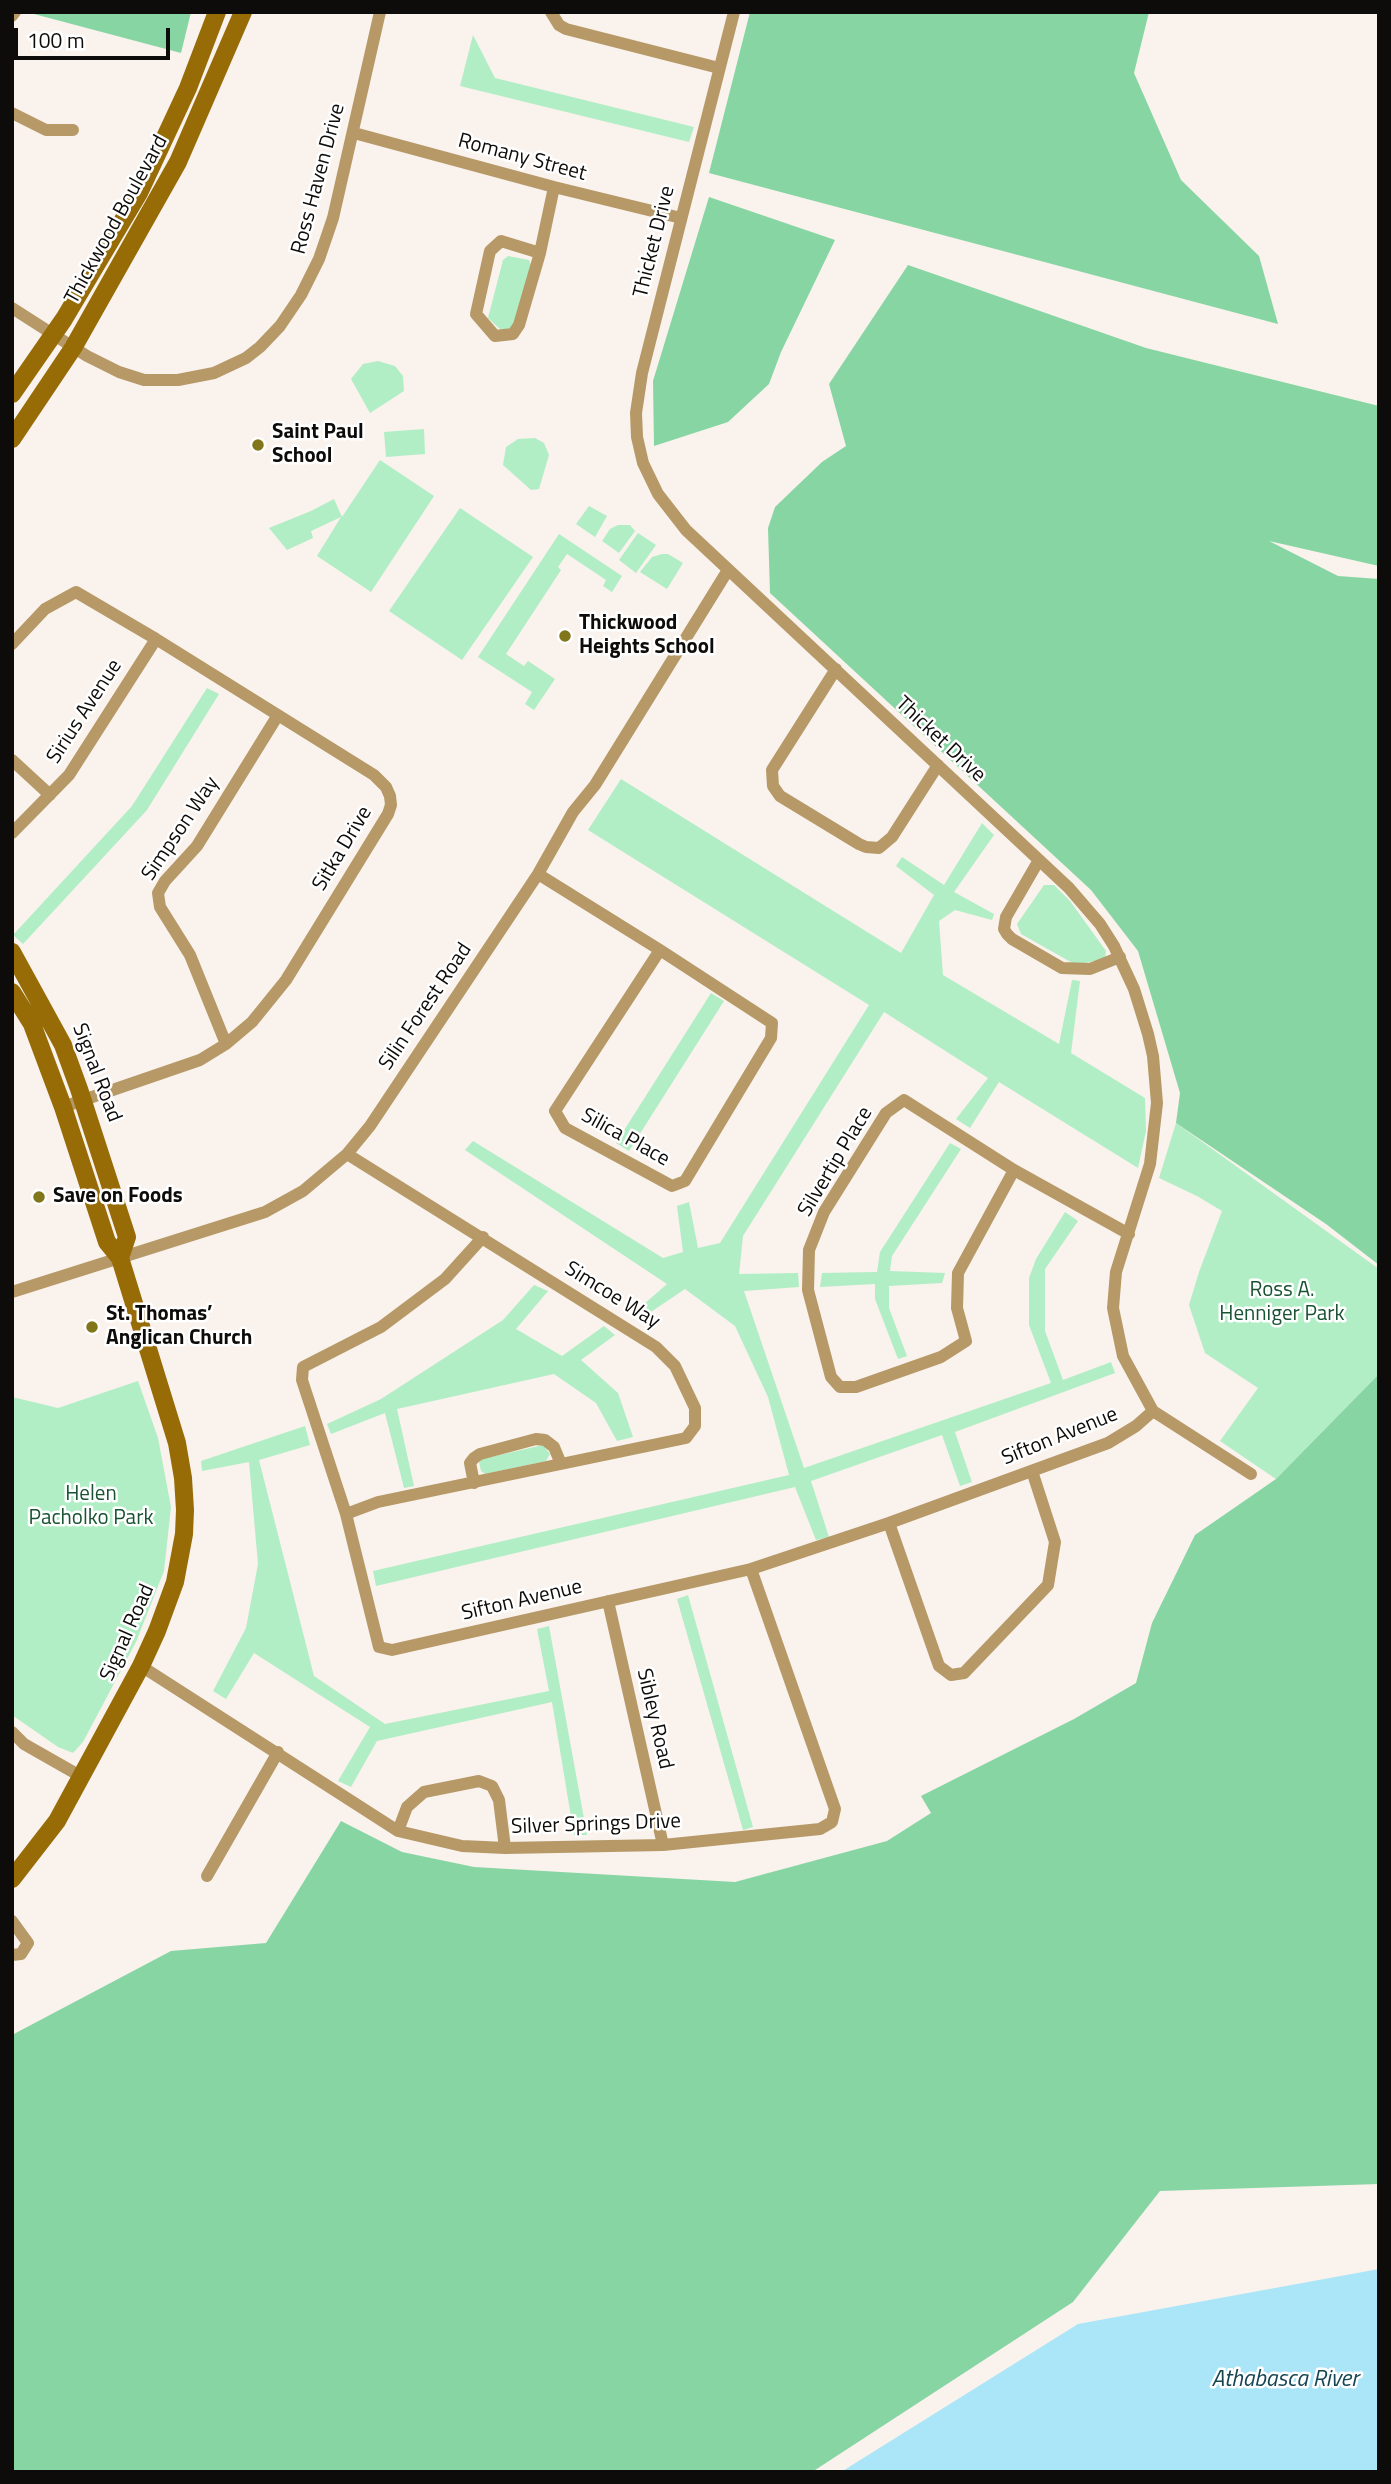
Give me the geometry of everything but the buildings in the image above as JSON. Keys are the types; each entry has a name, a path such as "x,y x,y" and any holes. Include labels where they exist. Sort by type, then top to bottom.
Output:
{"street":[{"name":"Thickwood Boulevard","path":"12,394 52,335 139,193 188,88 217,12"},
{"name":"Thickwood Boulevard","path":"12,439 73,348 178,162 243,12"},
{"name":"Ross Haven Drive","path":"12,308 73,348 119,372 144,380 160,382 214,373 239,362 260,347 280,326 301,295 319,259 333,218 354,133 380,12"},
{"path":"551,12 558,25 566,29 719,68"},
{"name":"Thicket Drive","path":"734,12 640,381 636,402 637,437 643,463 658,494 677,520 1069,888 1090,912 1120,957 1149,1034 1157,1103 1150,1164 1116,1272 1113,1308 1123,1356 1153,1410 1251,1474"},
{"path":"12,113 46,130 73,130"},
{"name":"Romany Street","path":"354,133 681,218"},
{"path":"540,253 501,241 490,251 477,314 495,336 513,334 519,325 540,253 554,187"},
{"name":"Silin Forest Road","path":"12,1292 265,1212 303,1191 347,1154 370,1126 538,874 573,812 595,785 728,570"},
{"name":"Sitka Drive","path":"12,645 45,609 76,592 374,775 386,788 391,805 388,814 275,996 253,1022 226,1044 184,1068 63,1107"},
{"name":"Sirius Avenue","path":"12,833 69,775 156,639"},
{"path":"836,669 772,770 773,786 780,796 859,844 879,848 892,837 938,765"},
{"name":"Simpson Way","path":"226,1044 190,954 160,907 158,893 164,881 197,846 278,715"},
{"path":"12,760 50,795"},
{"path":"1039,860 1006,917 1004,929 1007,934 1062,968 1090,969 1120,957"},
{"name":"Silica Place","path":"538,874 660,950 772,1023 771,1038 685,1181 672,1186 565,1128 555,1111 660,950"},
{"name":"Signal Road","path":"12,952 63,1045 83,1101 127,1237 120,1258"},
{"name":"Signal Road","path":"12,992 32,1024 63,1107 107,1242 120,1258 169,1411 184,1478 184,1534 176,1582 168,1607 141,1666 57,1821 12,1879"},
{"name":"Silvertip Place","path":"1014,1170 958,1273 957,1308 966,1341 941,1357 856,1387 840,1387 831,1377 808,1290 809,1250 824,1212 886,1113 904,1100 1014,1170 1129,1234"},
{"name":"Simcoe Way","path":"346,1514 378,1502 686,1438 695,1426 695,1408 675,1366 656,1347 347,1154"},
{"name":"Sifton Avenue","path":"483,1237 445,1279 381,1327 303,1367 302,1380 346,1514 379,1647 393,1650 751,1569 889,1523 1108,1443 1136,1426 1153,1410"},
{"path":"474,1483 470,1463 474,1458 536,1439 545,1440 554,1447 561,1464"},
{"path":"889,1523 940,1666 951,1675 964,1673 1048,1585 1055,1542 1032,1471"},
{"name":"Silver Springs Drive","path":"141,1666 398,1831 462,1846 505,1848 663,1844 820,1829 832,1822 835,1809 751,1569"},
{"name":"Sibley Road","path":"608,1601 663,1844"},
{"path":"12,1732 24,1744 82,1777"},
{"path":"207,1875 278,1752"},
{"path":"398,1831 407,1807 424,1792 479,1781 492,1786 499,1800 505,1848"},
{"path":"12,1921 28,1943 21,1954 12,1955"}],"green space":[{"path":"191,12 181,53 34,14"},
{"path":"750,12 1149,12 1134,73 1181,180 1259,256 1278,324 709,173"},
{"path":"473,35 495,78 694,127 689,142 460,86"},
{"path":"709,197 835,240 781,352 769,384 728,422 654,446 653,381"},
{"path":"508,256 529,260 532,268 515,326 509,331 501,330 488,318 503,260"},
{"path":"908,265 1146,348 1379,406 1379,566 1269,541 1338,576 1379,579 1379,1265 1326,1224 1176,1123 1180,1093 1138,951 1091,890 770,593 768,528 775,507 822,462 846,446 829,384"},
{"path":"378,361 395,366 403,376 404,391 370,413 351,379 363,364"},
{"path":"424,429 425,454 386,457 384,432"},
{"path":"535,438 544,443 549,455 539,489 531,490 503,465 506,447 518,439"},
{"path":"380,460 434,496 371,592 317,556 341,517 311,531 313,538 287,550 269,528 334,499 342,517"},
{"path":"589,506 607,516 595,537 576,524"},
{"path":"460,508 533,557 462,660 389,611"},
{"path":"618,525 630,525 635,531 619,553 602,541 610,529"},
{"path":"638,533 656,545 636,573 619,560"},
{"path":"559,534 622,576 612,592 603,586 606,580 567,554 558,567 561,570 506,654 524,666 528,661 555,679 534,710 525,704 532,692 478,657"},
{"path":"668,554 683,563 667,589 640,572 652,557"},
{"path":"207,688 219,694 147,810 23,944 13,935 132,806"},
{"path":"621,779 901,953 934,895 896,866 902,857 944,885 982,823 994,835 954,892 994,914 992,920 955,910 939,921 943,975 1059,1044 1072,980 1080,981 1071,1053 1145,1098 1146,1131 1138,1168 999,1082 970,1128 956,1119 988,1078 884,1012 743,1236 739,1274 798,1273 799,1287 744,1291 804,1468 1051,1383 1029,1325 1029,1278 1036,1259 1065,1212 1078,1221 1045,1269 1045,1331 1063,1380 1111,1362 1115,1373 955,1432 972,1482 960,1486 942,1435 811,1481 829,1537 816,1540 795,1487 376,1586 373,1571 789,1475 768,1397 735,1326 685,1289 642,1318 635,1312 667,1284 465,1150 473,1141 663,1258 683,1252 677,1206 689,1202 698,1248 720,1243 869,1005 588,830"},
{"path":"1044,885 1054,885 1070,901 1106,951 1105,959 1076,965 1021,934 1017,924"},
{"path":"711,993 724,1001 629,1151 616,1143"},
{"name":"Ross A. Henniger Park","path":"1176,1123 1379,1269 1379,1374 1276,1479 1220,1441 1258,1388 1205,1353 1189,1305 1222,1211 1159,1178"},
{"path":"950,1143 961,1149 892,1256 890,1271 945,1273 942,1283 889,1286 889,1308 907,1356 898,1359 875,1299 875,1284 820,1287 822,1273 877,1272 880,1252"},
{"path":"534,1285 548,1291 516,1329 562,1356 604,1326 615,1335 581,1360 618,1393 633,1437 617,1441 596,1403 554,1374 397,1409 414,1486 404,1488 385,1413 331,1434 327,1424 381,1399 503,1320"},
{"path":"1379,1374 1379,2184 1160,2191 1073,2302 812,2472 12,2472 12,2035 171,1951 266,1943 341,1821 402,1852 474,1867 735,1882 887,1841 931,1813 921,1796 1074,1719 1136,1683 1152,1623 1195,1535 1276,1479"},
{"name":"Helen Pacholko Park","path":"138,1381 158,1438 171,1507 164,1571 136,1642 83,1742 73,1753 58,1747 12,1715 12,1397 58,1408"},
{"path":"305,1426 310,1445 259,1460 314,1676 385,1724 549,1691 537,1629 549,1626 587,1835 574,1835 552,1702 377,1741 351,1787 338,1781 370,1727 254,1653 226,1699 213,1691 246,1628 258,1564 249,1462 202,1471 201,1461"},
{"path":"543,1445 550,1454 546,1461 485,1474 481,1471 479,1462 482,1459"},
{"path":"688,1595 753,1827 743,1830 677,1599"}],"water":[{"name":"Athabasca River","path":"1379,2269 1379,2472 841,2472 1078,2324"}],"place":[{"name":"Saint Paul School","path":"258,445"},
{"name":"Thickwood Heights School","path":"565,636"},
{"name":"Save on Foods","path":"39,1197"},
{"name":"St. Thomas’ Anglican Church","path":"92,1327"}]}
